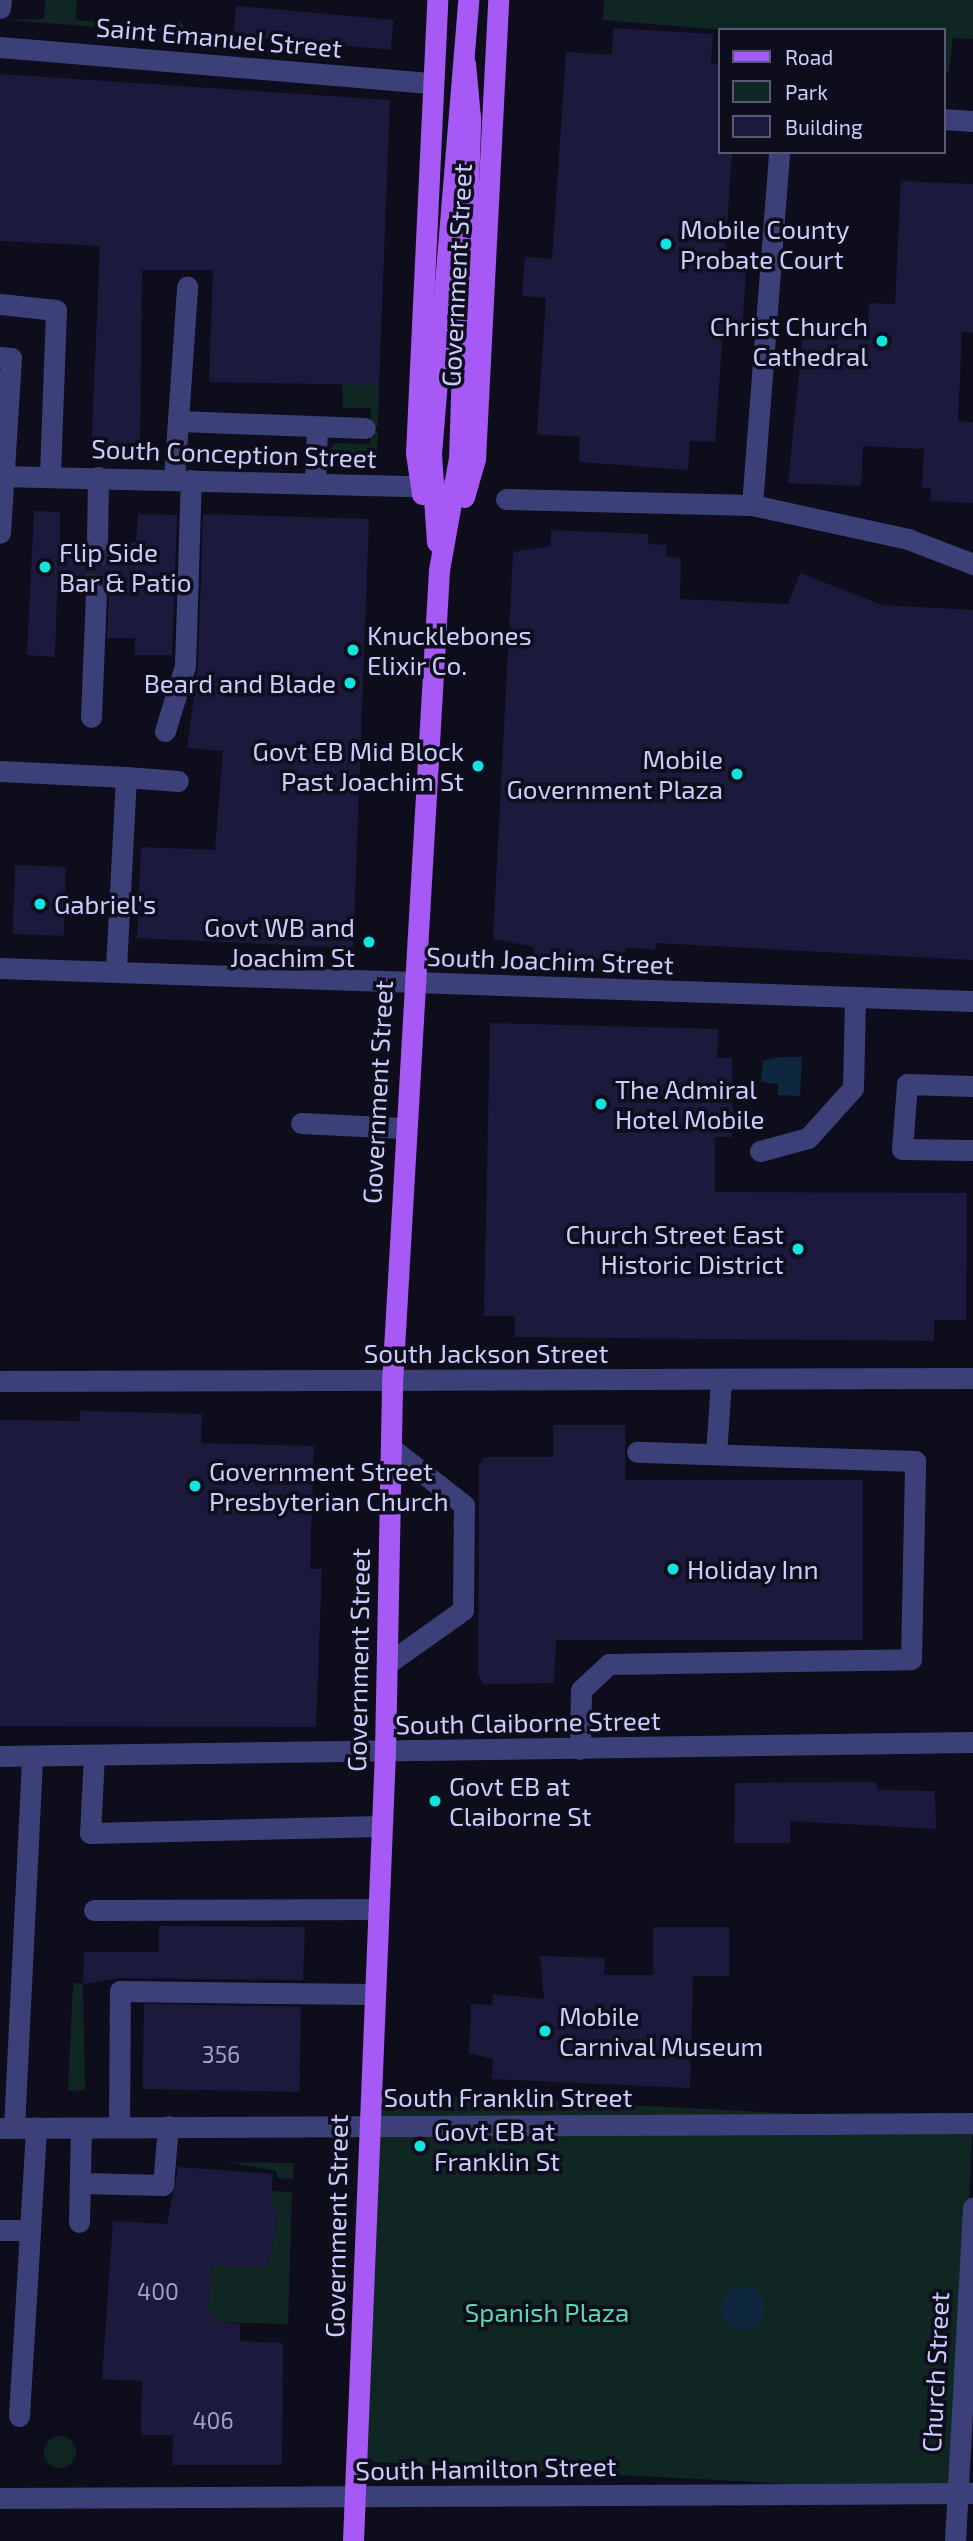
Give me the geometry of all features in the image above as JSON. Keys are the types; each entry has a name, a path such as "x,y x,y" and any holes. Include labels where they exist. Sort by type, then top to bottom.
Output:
{"main road":[{"name":"Government Street","path":"353,2541 366,2123 385,1752 392,1383 403,1128 410,984 440,546 416,453 437,0"},
{"name":"Government Street","path":"461,488 470,118 465,63 468,0"},
{"name":"Government Street","path":"440,546 461,488 475,459 498,0"},
{"name":"Government Street","path":"426,486 455,114 465,63"}],"street":[{"path":"0,8 1,0"},
{"name":"Saint Emanuel Street","path":"0,47 433,83"},
{"path":"945,119 973,121"},
{"path":"752,505 779,154"},
{"path":"165,731 185,666 180,421 187,286"},
{"path":"0,304 56,310 50,476"},
{"path":"0,357 11,358 0,533"},
{"path":"180,421 365,428"},
{"path":"316,482 317,427"},
{"name":"South Conception Street","path":"2,476 316,482 461,488"},
{"path":"97,542 98,477"},
{"path":"506,499 752,505 908,539 973,564"},
{"path":"91,717 96,594"},
{"path":"0,771 178,780"},
{"path":"116,971 126,777"},
{"name":"South Joachim Street","path":"0,968 973,1001"},
{"path":"760,1151 808,1138 853,1088 855,997"},
{"path":"973,1086 906,1084 902,1149 973,1150"},
{"path":"301,1123 403,1128"},
{"name":"South Jackson Street","path":"0,1381 392,1383 973,1378"},
{"path":"716,1454 720,1380"},
{"path":"387,1664 463,1610 464,1505 391,1448"},
{"path":"580,1749 581,1690 609,1664 911,1659 915,1461 636,1452"},
{"name":"South Claiborne Street","path":"0,1756 973,1742"},
{"path":"93,1755 90,1833 381,1826"},
{"path":"7,2128 32,1756"},
{"path":"94,1910 376,1909"},
{"path":"119,2127 120,1991 372,1994"},
{"name":"South Franklin Street","path":"7,2128 366,2123 973,2123"},
{"path":"81,2183 163,2186 168,2126"},
{"path":"19,2416 27,2230 36,2128"},
{"path":"79,2222 80,2128"},
{"name":"Church Street","path":"955,2541 965,2493 973,2207"},
{"path":"0,2230 27,2230"},
{"name":"South Hamilton Street","path":"0,2498 965,2493"}],"green space":[{"path":"45,0 77,0 76,20 177,29 178,19 190,34 5,20 44,19"},
{"path":"604,0 973,0 973,39 953,38 949,72 945,72 945,28 718,30 603,20"},
{"path":"342,384 379,385 378,426 371,426 371,408 343,408"},
{"path":"371,431 378,432 377,460 320,459 336,443 370,444"},
{"path":"73,1983 83,1984 85,2090 68,2091"},
{"name":"Spanish Plaza","path":"367,2091 973,2123 954,2492 347,2461"},
{"path":"226,2162 294,2163 293,2179 277,2178 276,2171"},
{"path":"271,2191 292,2192 288,2324 214,2322 215,2313 208,2312 212,2266 267,2266 279,2214 270,2207"},
{"path":"60,2436 71,2441 76,2452 71,2463 60,2468 49,2463 44,2452 49,2441"}],"water":[{"path":"780,1057 802,1057 800,1096 778,1095 778,1084 761,1082 763,1061"},
{"path":"743,2286 758,2293 765,2308 758,2323 743,2330 728,2323 721,2308 728,2293"}],"building":[{"path":"236,6 393,20 391,50 233,36"},
{"name":"Mobile County Probate Court","path":"613,28 713,34 711,63 718,64 718,154 732,154 725,258 747,259 742,332 723,331 715,442 690,441 688,470 579,462 580,437 537,434 546,298 522,296 525,257 552,259 566,52 612,55"},
{"path":"0,74 390,100 379,385 209,382 213,270 142,270 140,456 91,455 100,246 0,241"},
{"name":"Christ Church Cathedral","path":"901,181 973,184 973,333 962,332 958,421 973,422 973,503 931,501 931,488 922,488 924,449 863,446 861,486 788,483 804,323 868,326 869,303 895,304"},
{"path":"34,511 60,512 60,541 84,541 96,555 110,542 136,542 138,514 177,515 172,655 135,655 135,638 107,638 109,595 96,582 83,594 57,594 55,657 27,655"},
{"path":"203,514 369,519 353,948 137,938 141,847 215,850 223,751 187,748 198,666"},
{"name":"Mobile Government Plaza","path":"551,530 649,534 648,544 667,545 666,557 681,558 680,599 788,604 800,573 882,605 973,610 973,960 656,943 655,949 626,948 625,960 534,956 534,947 493,939 513,552 550,546"},
{"name":"Gabriel's","path":"15,865 66,867 64,936 13,934"},
{"path":"490,1023 718,1029 717,1058 732,1058 733,1108 732,1137 715,1137 715,1192 967,1193 966,1320 934,1320 934,1341 515,1337 515,1316 484,1316"},
{"path":"81,1411 202,1414 201,1443 314,1446 310,1569 322,1569 316,1727 0,1726 0,1420 79,1421"},
{"name":"Holiday Inn","path":"553,1425 625,1425 625,1480 863,1480 863,1640 556,1640 554,1683 484,1684 478,1675 479,1465 484,1457 553,1457"},
{"path":"876,1782 878,1790 935,1791 936,1829 790,1821 790,1843 734,1843 735,1783"},
{"path":"159,1926 305,1927 303,1980 120,1978 83,1984 84,1952 159,1952"},
{"path":"653,1927 729,1927 729,1976 693,1976 690,2088 492,2079 493,2059 469,2053 471,2004 492,2005 493,1994 544,1999 540,1956 605,1958 604,1975 653,1975"},
{"path":"144,2004 301,2007 299,2092 143,2089"},
{"path":"178,2167 273,2174 270,2207 279,2214 267,2266 212,2266 208,2312 215,2312 214,2321 240,2324 240,2341 283,2343 282,2465 172,2465 173,2435 141,2435 142,2381 102,2379 113,2221 167,2224"}],"tunnel":[{"path":"96,595 97,542"}],"place":[{"name":"Mobile County Probate Court","path":"666,244"},
{"name":"Christ Church Cathedral","path":"882,341"},
{"name":"Flip Side Bar & Patio","path":"45,567"},
{"name":"Knucklebones Elixir Co.","path":"353,650"},
{"name":"Beard and Blade","path":"350,683"},
{"name":"Govt EB Mid Block Past Joachim St","path":"478,766"},
{"name":"Mobile Government Plaza","path":"737,774"},
{"name":"Gabriel's","path":"40,904"},
{"name":"Govt WB and Joachim St","path":"369,942"},
{"name":"The Admiral Hotel Mobile","path":"601,1104"},
{"name":"Church Street East Historic District","path":"798,1249"},
{"name":"Government Street Presbyterian Church","path":"195,1486"},
{"name":"Holiday Inn","path":"673,1569"},
{"name":"Govt EB at Claiborne St","path":"435,1801"},
{"name":"Mobile Carnival Museum","path":"545,2031"},
{"name":"Govt EB at Franklin St","path":"420,2146"}]}
